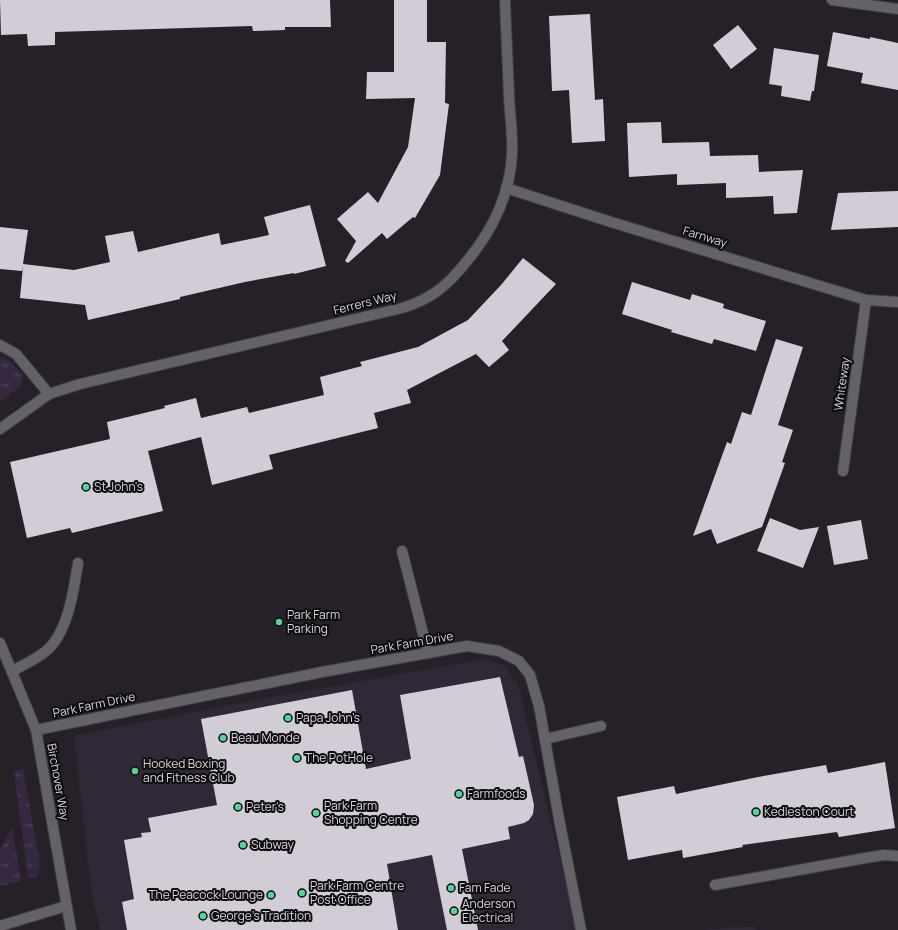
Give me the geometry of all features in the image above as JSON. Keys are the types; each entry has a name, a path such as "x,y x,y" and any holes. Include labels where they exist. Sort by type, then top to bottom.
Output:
{"street":[{"name":"Ferrers Way","path":"0,429 49,394 80,384 408,306 420,302 441,290 478,248 492,226 506,188 511,167 512,140 504,0"},
{"path":"832,0 898,9"},
{"name":"Farnway","path":"506,188 611,222 866,300 898,302"},
{"name":"Whiteway","path":"843,471 866,300"},
{"path":"0,345 16,354 49,394"},
{"path":"402,552 428,653"},
{"path":"12,671 47,650 61,631 73,597 78,563"},
{"name":"Birchover Way","path":"0,643 36,730 71,930"},
{"name":"Park Farm Drive","path":"36,730 291,678 467,646 499,651 519,661 530,675 539,706 581,930"},
{"path":"545,739 601,726"},
{"path":"715,885 871,857 884,855 898,856"},
{"path":"0,926 66,906"}],"shaded area":[{"name":"Park Farm Shopping Centre","path":"484,659 505,666 518,685 577,930 100,930 91,890 74,736 235,704"},
{"path":"755,926 756,930 701,930"}],"green space":[{"path":"0,357 9,361 22,374 21,386 0,402"},
{"path":"23,769 40,864 37,878 28,878 14,771"},
{"path":"12,827 21,881 0,886 0,851"}],"building":[{"path":"0,0 330,0 331,27 285,27 285,30 253,31 252,26 55,32 55,45 28,46 27,34 1,35"},
{"path":"394,0 427,0 427,42 446,42 445,103 449,104 440,175 415,218 413,217 387,239 382,233 348,263 345,261 356,241 337,219 368,192 378,203 408,147 415,98 366,99 367,72 394,72"},
{"path":"590,14 595,100 603,99 605,141 572,143 569,90 552,91 549,16"},
{"path":"738,25 757,49 731,69 713,45"},
{"path":"833,32 870,39 870,37 898,43 898,90 861,83 863,73 827,66"},
{"path":"774,48 819,55 814,91 812,91 810,101 781,96 782,86 769,84"},
{"path":"661,122 662,143 709,142 710,156 758,155 759,172 803,170 797,213 774,214 773,196 726,198 726,183 677,185 677,174 629,177 627,123"},
{"path":"898,191 898,227 831,230 838,193"},
{"path":"310,205 326,266 294,274 245,282 180,297 180,299 88,320 85,305 20,298 23,266 22,271 0,269 0,227 28,230 23,264 74,270 110,262 105,236 133,231 138,252 219,233 221,245 269,235 264,217"},
{"path":"523,258 556,284 502,341 509,350 489,367 476,354 407,390 411,403 374,413 378,428 269,455 273,469 212,485 201,437 148,451 163,511 72,533 70,528 27,538 10,462 110,439 107,422 165,408 164,406 196,398 201,418 247,407 249,413 324,395 320,377 362,366 360,362 418,347 468,320 501,285"},
{"path":"632,282 690,300 692,294 724,304 723,308 766,321 756,351 714,339 712,344 671,332 672,330 622,314"},
{"path":"776,339 803,347 778,425 793,430 782,462 785,463 762,527 717,544 711,529 693,536 727,442 731,444 742,412 751,415"},
{"path":"770,518 800,530 819,527 803,568 757,551"},
{"path":"861,520 868,559 834,565 827,526"},
{"name":"Park Farm Shopping Centre","path":"500,677 519,757 523,756 534,805 533,814 529,820 524,823 508,827 510,839 462,849 478,930 447,930 432,855 387,864 398,930 127,930 122,902 134,899 124,840 142,837 141,833 151,832 148,818 217,805 201,719 352,690 366,769 411,759 400,695"},
{"name":"Kedleston Court","path":"885,762 895,828 839,837 837,832 742,845 743,847 683,858 682,850 628,860 617,797 674,786 676,794 826,765 828,773"}],"place":[{"name":"St John's","path":"86,487"},
{"name":"Park Farm Parking","path":"279,622"},
{"name":"Papa John's","path":"288,718"},
{"name":"Beau Monde","path":"223,738"},
{"name":"The PotHole","path":"297,758"},
{"name":"Hooked Boxing and Fitness Club","path":"135,771"},
{"name":"Farmfoods","path":"459,794"},
{"name":"Peter's","path":"238,807"},
{"name":"Kedleston Court","path":"756,812"},
{"name":"Park Farm Shopping Centre","path":"316,813"},
{"name":"Subway","path":"243,845"},
{"name":"Fam Fade","path":"451,888"},
{"name":"Park Farm Centre Post Office","path":"302,893"},
{"name":"The Peacock Lounge","path":"271,895"},
{"name":"Anderson Electrical","path":"454,911"},
{"name":"George's Tradition","path":"203,916"}]}
